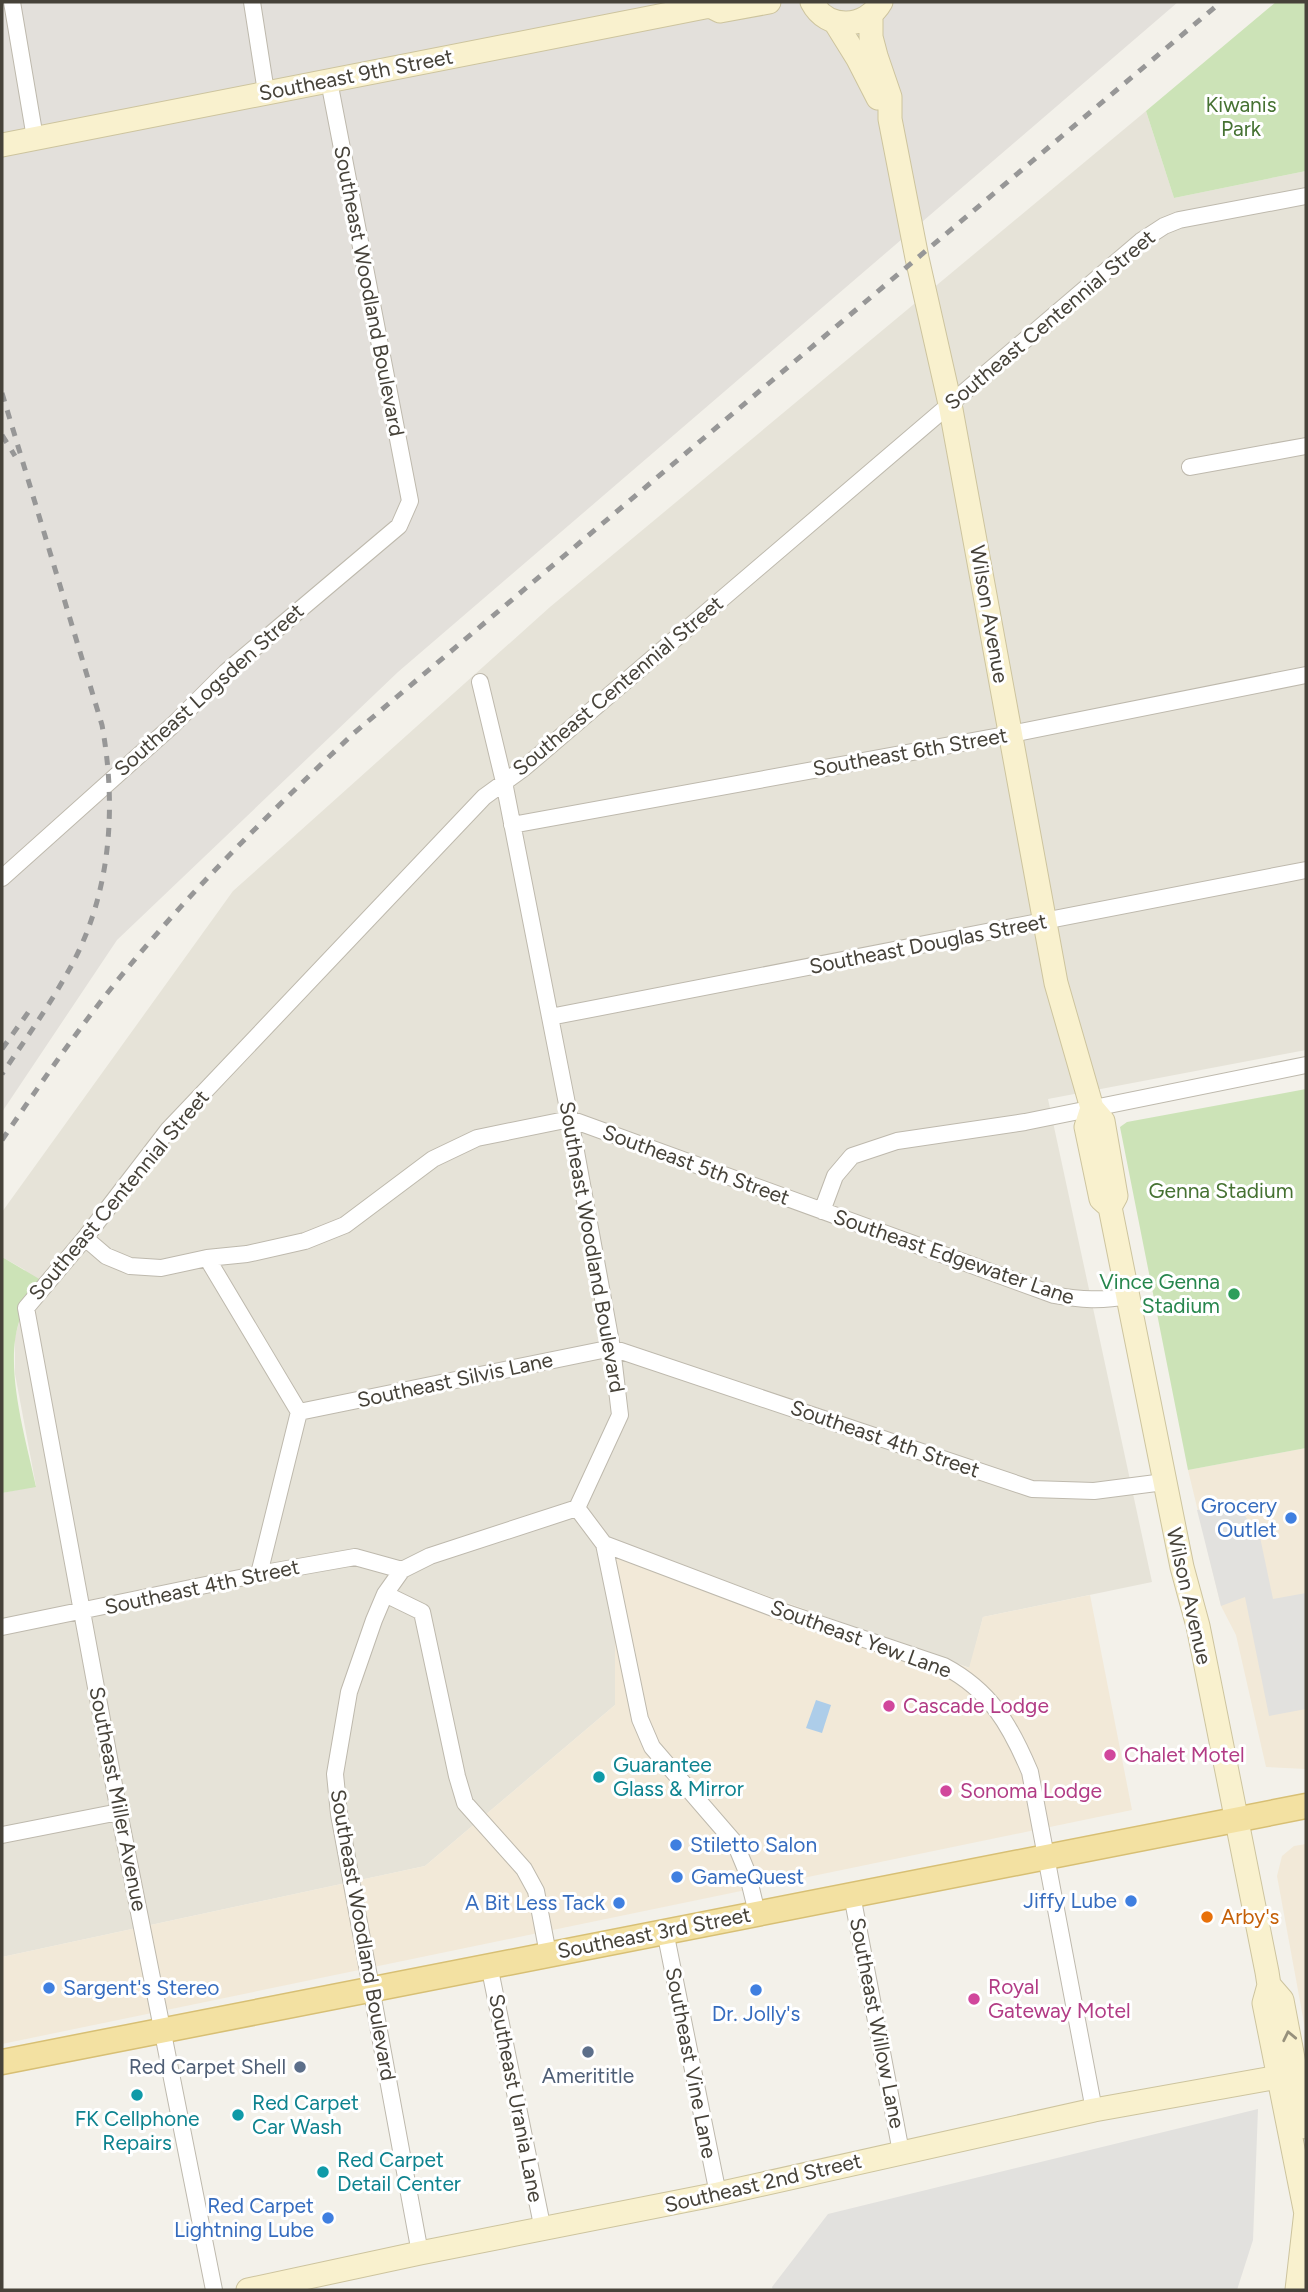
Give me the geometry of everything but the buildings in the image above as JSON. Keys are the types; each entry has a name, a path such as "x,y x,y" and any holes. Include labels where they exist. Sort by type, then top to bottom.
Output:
{"main road":[{"name":"Southeast 3rd Street","path":"2,2062 1306,1806"}],"street":[{"path":"12,2 34,138"},
{"path":"252,2 266,93"},
{"name":"Southeast 9th Street","path":"2,145 712,4 720,10 769,2"},
{"path":"807,4 835,22 848,24 860,21 880,6"},
{"name":"Wilson Avenue","path":"880,6 874,46 890,97 890,119 917,258 950,404 1056,983 1092,1108 1086,1126 1101,1199 1110,1207 1164,1482 1198,1626 1238,1819 1269,1985 1264,2003 1294,2078 1306,2127"},
{"name":"Wilson Avenue","path":"835,22 890,119"},
{"name":"Southeast Woodland Boulevard","path":"329,81 410,501"},
{"name":"Southeast Centennial Street","path":"26,1308 85,1238 168,1130 484,797 524,768 1117,261 1164,226 1179,220 1306,196"},
{"path":"1190,467 1306,446"},
{"name":"Southeast Logsden Street","path":"2,878 174,724 236,663 399,526 410,501"},
{"name":"Southeast 6th Street","path":"512,825 1011,733 1306,675"},
{"name":"Southeast Woodland Boulevard","path":"480,682 504,782 570,1119 612,1348 621,1415 577,1508"},
{"name":"Southeast Douglas Street","path":"550,1017 1306,870"},
{"path":"822,1211 835,1176 852,1156 897,1141 1025,1122 1306,1065"},
{"path":"85,1238 106,1256 130,1266 160,1268 207,1258 247,1254 315,1237 345,1225 433,1159 477,1138 570,1119"},
{"name":"Southeast 5th Street","path":"570,1119 822,1211"},
{"name":"Southeast Edgewater Lane","path":"822,1211 1054,1295 1084,1301 1129,1296"},
{"path":"207,1258 299,1412 259,1574"},
{"name":"Southeast Miller Avenue","path":"26,1308 119,1812 214,2290"},
{"name":"Southeast Silvis Lane","path":"299,1412 612,1348"},
{"name":"Southeast 4th Street","path":"612,1348 1032,1489 1094,1491 1164,1482"},
{"path":"402,1570 430,1556 577,1508 604,1544 640,1719 652,1747 735,1843 747,1872 757,1913"},
{"name":"Southeast Yew Lane","path":"604,1544 781,1611 906,1652 960,1675 987,1698 1014,1735 1030,1772 1094,2110"},
{"name":"Southeast 4th Street","path":"2,1627 355,1557 402,1570"},
{"name":"Southeast Woodland Boulevard","path":"402,1570 386,1594 374,1620 349,1692 335,1774 339,1814 420,2253"},
{"path":"386,1594 422,1612 465,1803 524,1869 536,1891 548,1954"},
{"path":"2,1835 119,1812"},
{"name":"Southeast Willow Lane","path":"852,1895 901,2152"},
{"name":"Southeast Vine Lane","path":"665,1931 718,2194"},
{"name":"Southeast Urania Lane","path":"489,1965 543,2230"},
{"path":"1294,2078 1289,2089 1306,2174"},
{"name":"Wilson Avenue","path":"1294,2078 1306,2212 1297,2290"},
{"name":"Southeast 2nd Street","path":"248,2290 718,2194 1094,2110 1294,2078"}],"shaded area":[{"path":"2,2 1178,2 398,672 117,940 2,1112"},
{"path":"1146,111 1174,198 1306,171 1306,1050 1048,1099 1152,1582 983,1617 970,1668 616,1542 615,1705 425,1866 2,1957 2,1493 36,1486 15,1374 15,1337 20,1318 25,1270 2,1257 2,1212 233,891 550,607"},
{"path":"1306,1448 1306,1769 1266,1767 1236,1635 1221,1606 1188,1470"},
{"path":"1236,1503 1260,1537 1273,1599 1306,1593 1306,1709 1269,1716 1245,1597 1221,1606 1197,1510"},
{"path":"615,1542 969,1668 983,1617 1090,1595 1132,1810 2,2044 2,1957 425,1866 615,1705"},
{"path":"1306,1844 1306,2034 1277,1876 1282,1856 1294,1846"},
{"path":"1258,2109 1253,2240 1237,2290 773,2290 772,2287 828,2214"}],"green space":[{"name":"Kiwanis Park","path":"1276,2 1306,2 1306,171 1174,198 1146,111"},
{"name":"Vince Genna Stadium","path":"1306,1089 1306,1448 1188,1470 1120,1127 1127,1122"},
{"path":"2,1257 41,1280 20,1319 14,1358 18,1403 36,1487 2,1493"}],"water":[{"path":"816,1700 831,1705 822,1733 806,1728"}],"railway":[{"path":"2,1140 80,1028 157,933 239,845 354,733 1221,2"},
{"path":"2,393 102,725 109,788 107,850 94,912 69,970 2,1074"},
{"path":"2,435 15,456"},
{"path":"2,1049 32,1007"}],"place":[{"name":"Vince Genna Stadium","path":"1234,1294"},
{"name":"Grocery Outlet","path":"1291,1518"},
{"name":"Cascade Lodge","path":"889,1706"},
{"name":"Chalet Motel","path":"1110,1755"},
{"name":"Guarantee Glass & Mirror","path":"599,1777"},
{"name":"Sonoma Lodge","path":"946,1791"},
{"name":"Stiletto Salon","path":"676,1845"},
{"name":"GameQuest","path":"677,1877"},
{"name":"Jiffy Lube","path":"1131,1901"},
{"name":"A Bit Less Tack","path":"619,1903"},
{"name":"Arby's","path":"1207,1917"},
{"name":"Sargent's Stereo","path":"49,1988"},
{"name":"Dr. Jolly's","path":"756,1990"},
{"name":"Royal Gateway Motel","path":"974,1999"},
{"name":"Amerititle","path":"588,2052"},
{"name":"Red Carpet Shell","path":"300,2067"},
{"name":"FK Cellphone Repairs","path":"137,2095"},
{"name":"Red Carpet Car Wash","path":"238,2115"},
{"name":"Red Carpet Detail Center","path":"323,2172"},
{"name":"Red Carpet Lightning Lube","path":"328,2218"}],"park label":[{"name":"Genna Stadium","path":"1221,1191"}]}
